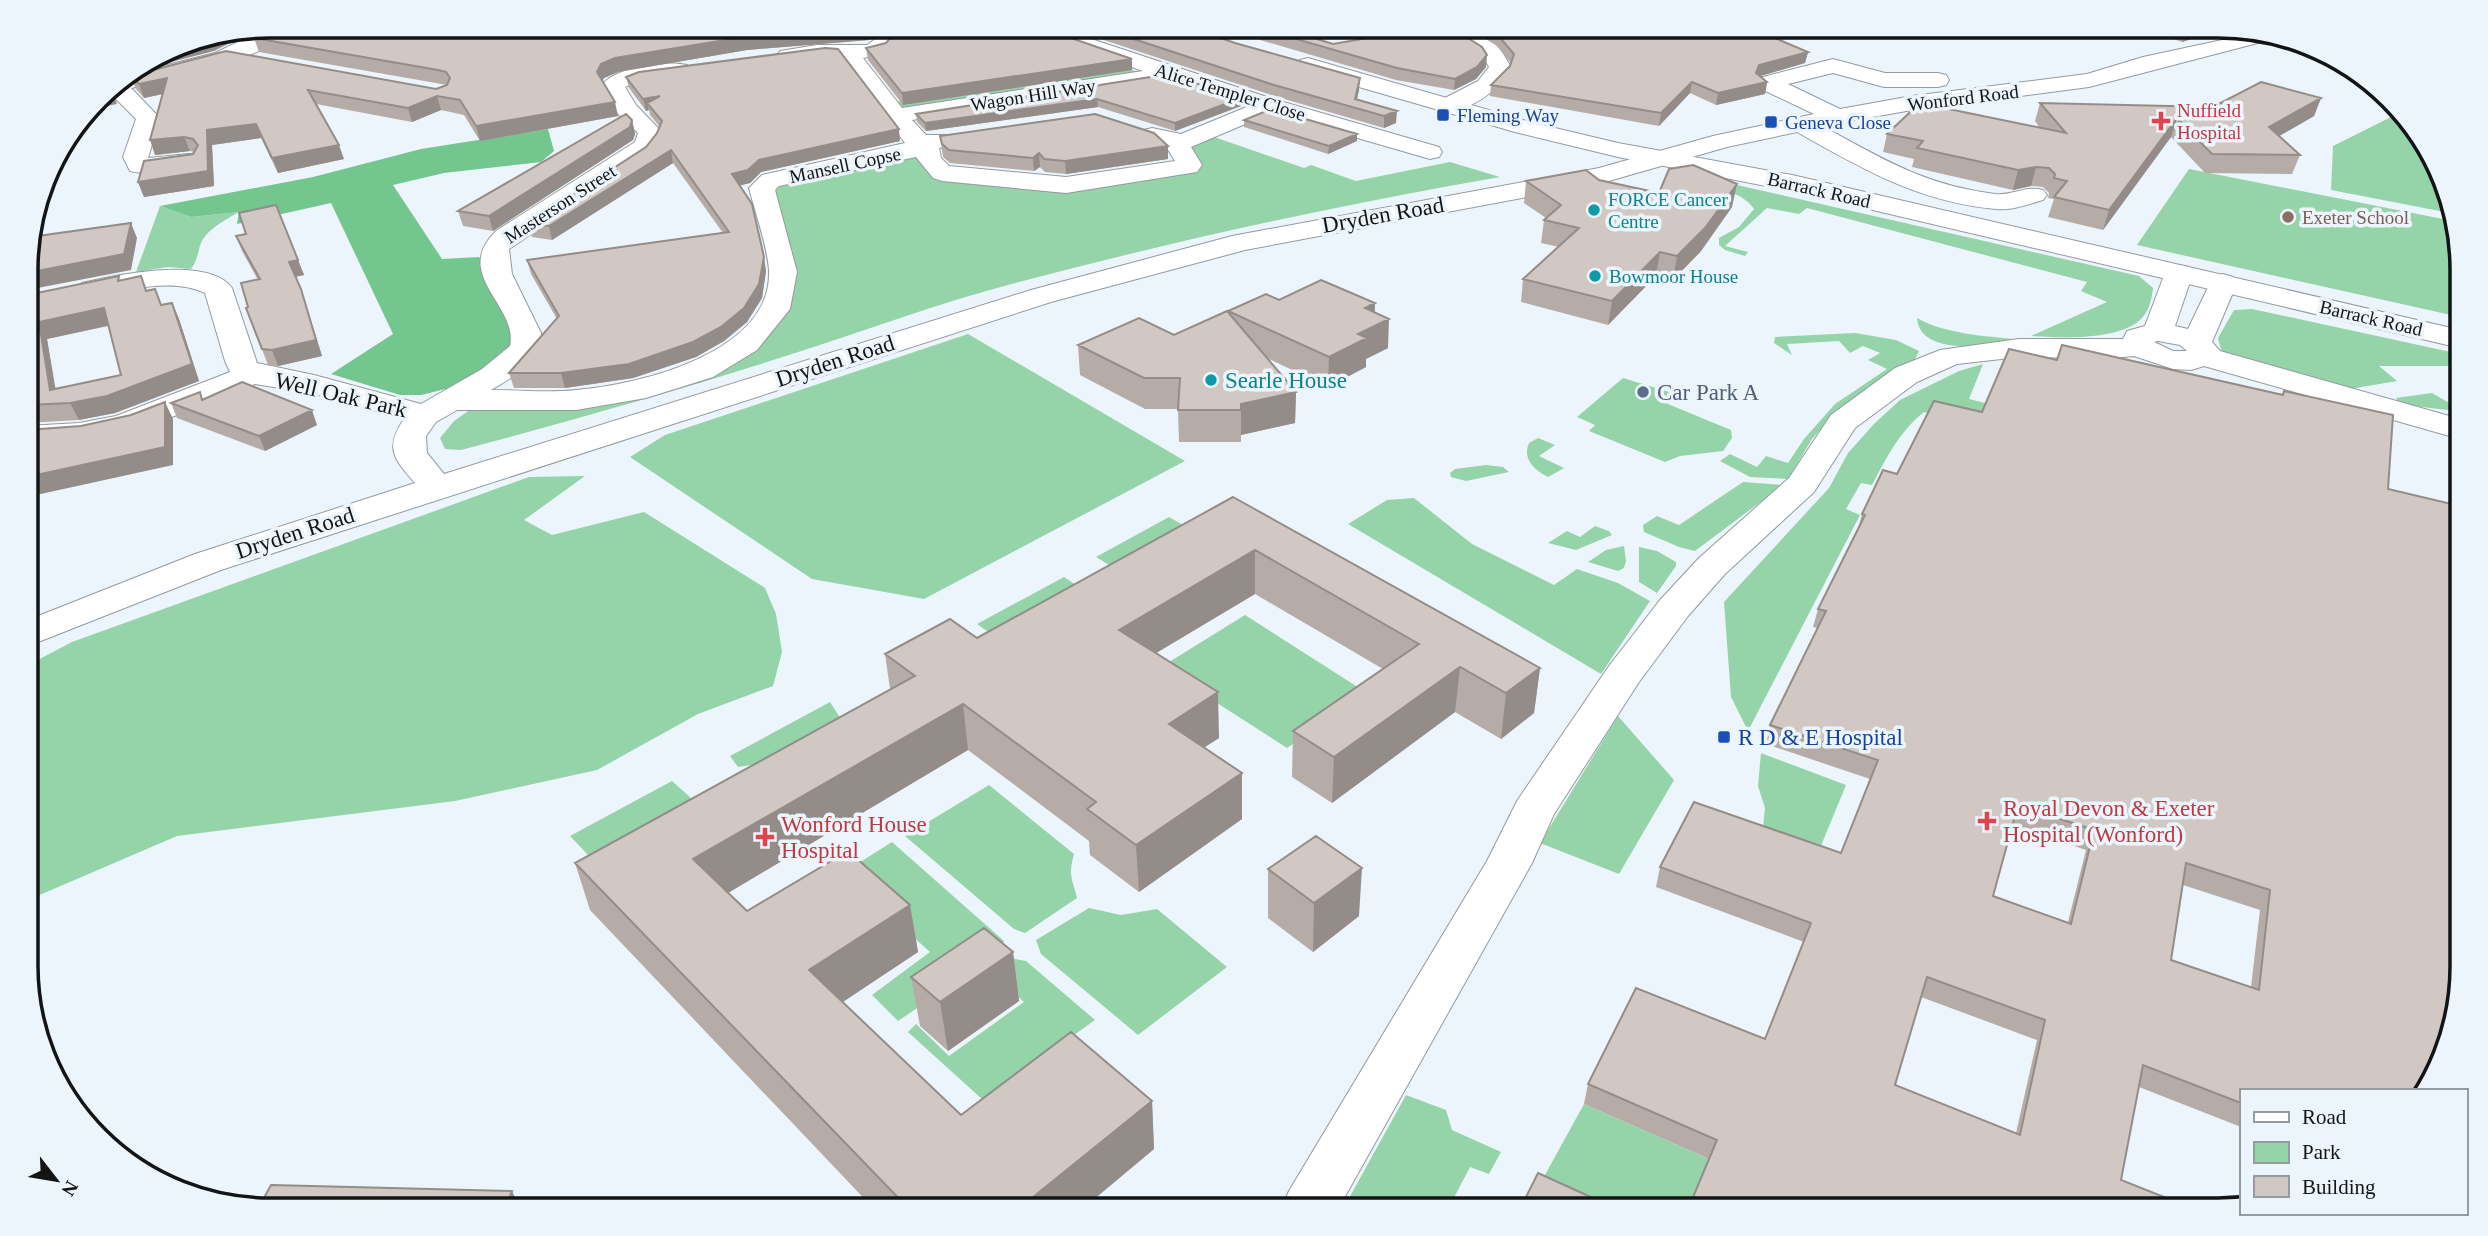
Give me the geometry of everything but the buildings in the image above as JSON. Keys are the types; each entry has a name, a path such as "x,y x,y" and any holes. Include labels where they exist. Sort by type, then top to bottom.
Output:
{"street":[{"path":"1449,105 1491,83 1497,77 1500,66 1491,52 1463,38"},
{"path":"140,79 186,69 229,55 259,39"},
{"path":"760,60 827,51 848,53 882,46 884,39"},
{"name":"Alice Templer Close","path":"1067,39 1265,104 1430,152"},
{"name":"Wonford Road","path":"1662,157 1838,116 1912,103 2059,86 2246,41"},
{"path":"848,53 913,138 923,142 967,137"},
{"path":"229,55 269,62"},
{"name":"Barrack Road","path":"1292,61 1606,147 1793,183 2450,338"},
{"name":"Wagon Hill Way","path":"891,110 1135,62"},
{"name":"Masterson Street","path":"437,407 494,374 523,352 526,333 498,270 494,254 498,246 506,237 638,153 646,144 650,132 626,109 613,85 639,75 706,66"},
{"path":"1838,116 1767,83 1833,66 1885,84 1950,80"},
{"name":"Wagon Hill Way","path":"891,110 1170,73"},
{"path":"122,93 148,118 135,157 139,166 189,162"},
{"path":"1125,126 1176,142 1262,109 1265,104"},
{"path":"1801,124 1902,179 1922,187 2005,208 2034,195"},
{"name":"Mansell Copse","path":"437,407 576,400 646,389 702,370 746,344 775,309 783,272 762,188 771,180 909,152 923,142 928,150 929,160 942,173 1049,186 1188,167 1190,165 1176,142"},
{"name":"Dryden Road","path":"38,630 208,562 974,317 1116,275 1242,242 1602,175 1662,157"},
{"path":"2149,339 2179,273"},
{"name":"Well Oak Park","path":"61,296 103,286 175,278 209,282 218,288 240,361 244,369 252,374 437,407"},
{"path":"2200,349 2223,283"},
{"path":"1316,1197 1509,863 1533,812 1623,675 1674,608 1712,566 1802,485 1843,422 1906,375 1951,356 2019,348 2112,349 2149,339 2180,335 2200,349 2290,379 2450,426"},
{"name":"Well Oak Park","path":"39,435 110,428 252,374"},
{"name":"Well Oak Park","path":"437,407 412,427 407,443 409,454 437,488"}],"green space":[{"path":"1126,68 1148,75 903,113 895,102"},
{"path":"2392,117 2426,168 2441,211 2331,190 2333,146"},
{"path":"548,129 554,151 541,162 444,173 393,185 442,259 479,257 503,300 515,343 470,383 421,395 400,395 331,374 393,334 331,203 237,224 239,212 191,217 160,206 313,177 421,149"},
{"path":"1214,137 1304,168 1311,165 1356,181 1450,162 1500,177 1258,224 1019,282 691,385 461,450 445,449 440,438 454,421 475,406 647,390 776,314 773,182 917,152 935,173 1041,186 1197,168 1184,147"},
{"name":"Exeter School","path":"2189,169 2443,219 2448,240 2450,315 2137,245"},
{"path":"1676,181 1737,185 2139,276 2153,288 2151,300 2142,318 2120,331 2089,336 2031,336 2107,302 2081,291 2087,282 1807,208 1799,214 1767,208 1725,246 1748,252 1745,256 1725,250 1719,245 1719,238 1739,227 1754,209 1748,202 1719,189"},
{"path":"160,206 191,217 239,212 208,233 191,269 168,267 136,272"},
{"path":"2252,309 2450,352 2450,366 2379,366 2397,381 2350,389 2236,359 2221,350 2218,338 2234,310"},
{"path":"1917,318 1957,332 2029,341 1982,346 1946,345 1932,340 1922,331"},
{"path":"1855,333 1896,340 1919,351 1914,361 1830,419 1812,439 1788,479 1750,477 1720,461 1730,454 1757,467 1766,456 1788,463 1804,439 1835,404 1887,369 1868,360 1880,353 1863,346 1850,353 1839,341 1787,344 1792,355 1774,343 1775,337"},
{"path":"968,334 1185,461 924,599 812,579 630,457 665,435"},
{"path":"1983,364 1969,399 2009,409 1998,430 1924,412 1888,455 1872,485 1861,483 1846,509 1860,515 1748,731 1731,697 1724,602 1829,488 1848,453 1900,400 1959,371"},
{"path":"1623,378 1676,394 1668,404 1731,430 1732,438 1723,451 1680,456 1665,462 1589,431 1595,425 1577,417"},
{"path":"2432,393 2450,403 2450,411 2406,404 2398,402 2396,398"},
{"path":"1538,438 1555,445 1539,456 1564,468 1548,477 1538,471 1528,459 1529,443"},
{"path":"1486,465 1503,467 1509,472 1466,481 1451,477 1450,473 1455,469"},
{"path":"585,476 524,520 552,535 644,512 765,588 776,614 782,652 773,686 698,714 597,770 455,801 177,836 38,896 38,660 72,642 529,477"},
{"path":"1743,482 1783,485 1695,551 1644,532 1643,525 1657,516 1679,525"},
{"path":"1414,498 1472,544 1554,585 1577,569 1618,583 1650,601 1601,674 1348,524 1387,500"},
{"path":"1169,517 1195,532 1122,573 1096,557"},
{"path":"1595,526 1609,531 1612,535 1576,550 1548,543 1567,531 1580,537"},
{"path":"1624,546 1626,561 1624,568 1618,571 1588,562 1606,550"},
{"path":"1639,547 1657,551 1676,562 1657,593 1639,582"},
{"path":"1064,577 1085,591 998,639 977,624"},
{"path":"1245,615 1367,693 1287,748 1161,667"},
{"path":"830,702 841,719 758,764 738,767 730,756"},
{"path":"1618,716 1674,780 1619,874 1540,843"},
{"path":"1761,753 1846,785 1820,848 1763,828 1765,808 1758,786"},
{"path":"672,781 692,799 589,856 570,836"},
{"path":"989,785 1074,854 1071,872 1077,898 1025,933 1014,929 905,836"},
{"path":"892,842 1004,941 1000,952 898,1021 872,995 930,952 860,889 784,910"},
{"path":"1089,908 1121,915 1157,909 1227,967 1138,1035 1041,954 1036,940"},
{"path":"1009,958 1026,961 1095,1020 983,1100 908,1032 916,1024 949,1056 1024,1002 990,971"},
{"path":"1406,1095 1446,1110 1452,1130 1501,1152 1489,1174 1470,1167 1454,1197 1349,1197"},
{"path":"1584,1104 1711,1160 1696,1197 1545,1197 1535,1193"}],"place":[{"name":"Fleming Way","path":"1443,115"},
{"name":"Nuffield Hospital","path":"2161,121"},
{"name":"Geneva Close","path":"1771,122"},
{"name":"FORCE Cancer Centre","path":"1594,210"},
{"name":"Exeter School","path":"2288,217"},
{"name":"Bowmoor House","path":"1595,276"},
{"name":"Searle House","path":"1211,380"},
{"name":"Car Park A","path":"1643,392"},
{"name":"R D & E Hospital","path":"1724,737"},
{"name":"Royal Devon & Exeter Hospital (Wonford)","path":"1987,821"},
{"name":"Wonford House Hospital","path":"765,837"}]}
